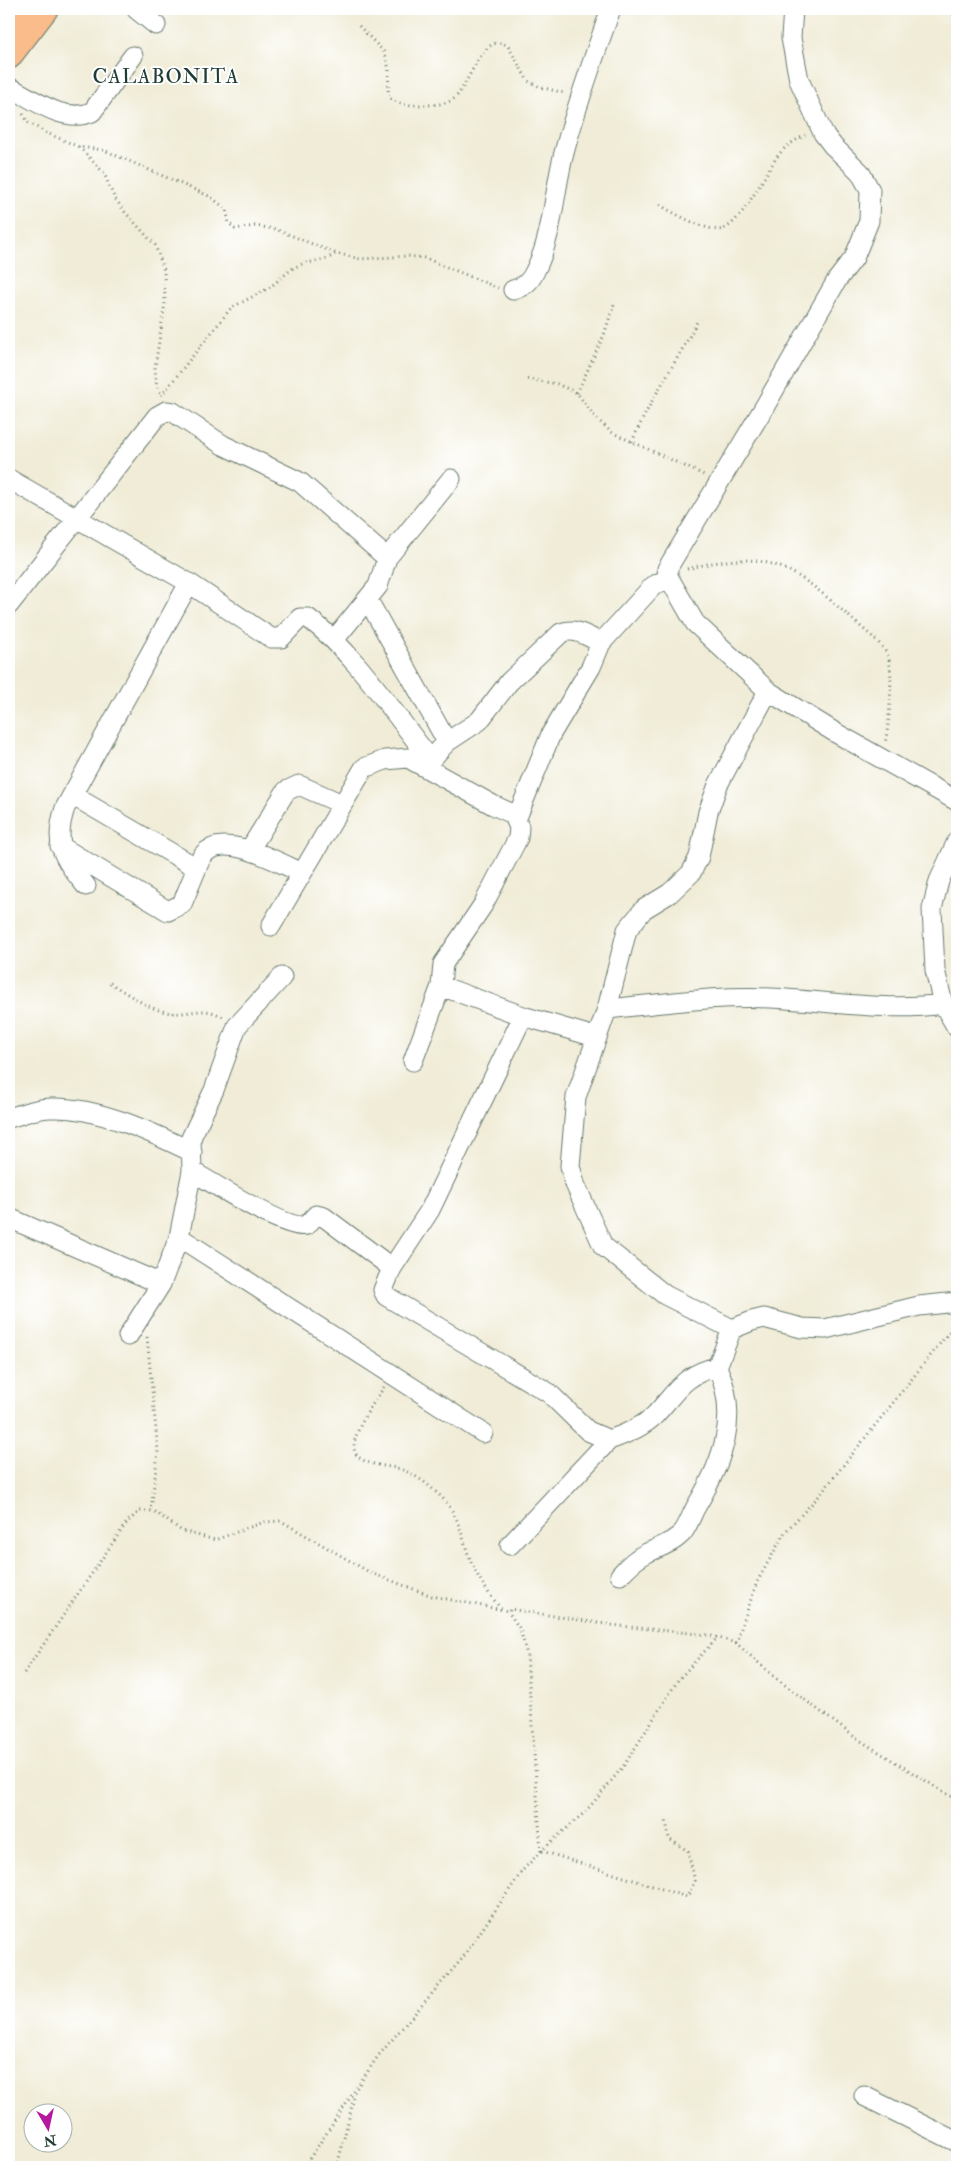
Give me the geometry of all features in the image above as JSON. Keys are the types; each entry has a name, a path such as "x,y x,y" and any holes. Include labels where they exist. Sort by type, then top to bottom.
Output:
{"main road":[{"path":"9,24 21,9"},
{"path":"9,56 46,9"}],"street":[{"path":"136,9 156,25"},
{"path":"513,290 523,287 529,282 536,269 546,236 564,153 611,9"},
{"path":"793,9 791,38 800,80 823,133 833,146 860,172 870,190 869,221 854,258 837,280 720,482 669,565 668,576 695,623 768,691 836,733 957,801"},
{"path":"9,87 64,115 86,115 92,112 133,56"},
{"path":"9,605 157,416 170,411 223,445 300,482 387,558"},
{"path":"9,479 189,583 272,638 278,639 284,636 300,618 306,617 328,633 334,640 428,763"},
{"path":"334,640 368,600 380,580 387,558 451,480"},
{"path":"516,820 550,734 591,667 601,643 653,586 668,576"},
{"path":"86,886 66,860 60,846 61,819 72,795 189,583"},
{"path":"368,600 447,742"},
{"path":"428,763 447,742 479,721 509,682 561,633 568,630 577,631 601,643"},
{"path":"768,691 718,785 708,812 700,857 691,873 670,892 644,909 627,930 607,1009 595,1037 576,1097 570,1166 575,1184 603,1246 665,1295 732,1329 764,1318 802,1328 825,1330 843,1327 892,1311 957,1302"},
{"path":"272,926 364,768 385,760 408,758 428,763 493,805 513,814 519,827 518,838 483,905 443,964 441,986 412,1060"},
{"path":"250,849 286,792 294,786 299,785 342,804"},
{"path":"72,795 197,868"},
{"path":"957,841 938,881 932,909 935,970 943,1004 957,1028"},
{"path":"60,846 168,911 182,904 203,854 210,849 225,847 250,849 302,872"},
{"path":"128,1336 161,1284 179,1237 192,1171 192,1138 214,1090 237,1026 282,977"},
{"path":"441,986 523,1016 595,1037"},
{"path":"607,1009 691,1001 770,998 910,1007 943,1004"},
{"path":"523,1016 430,1210 392,1268 383,1290 386,1296 549,1393 588,1431 609,1440"},
{"path":"9,1118 50,1108 90,1114 136,1126 192,1152"},
{"path":"192,1171 235,1197 294,1226 305,1226 314,1216 320,1216 392,1268"},
{"path":"9,1218 161,1284"},
{"path":"179,1237 483,1433"},
{"path":"620,1575 634,1560 674,1539 683,1532 714,1472 728,1422 728,1395 717,1367 732,1329"},
{"path":"510,1545 609,1440 621,1436 653,1416 678,1386 690,1377 702,1370 717,1367"},
{"path":"864,2096 957,2142"}],"path":[{"path":"933,9 957,16"},
{"path":"359,26 385,53 389,70 388,97 400,104 435,104 453,100 461,91 485,50 504,44 510,50 518,68 528,81 540,87 582,96"},
{"path":"32,98 23,112 24,119 42,131 79,147 104,150 211,197 226,209 230,223 235,229 256,226 275,229 335,253 360,259 408,256 425,258 487,284 513,290"},
{"path":"660,205 715,230 723,230 751,199 785,147 806,135 823,133"},
{"path":"79,147 104,173 114,197 125,212 155,244 164,270 165,303 154,368 161,396 231,308 269,288 294,268 302,264 327,259 335,253"},
{"path":"577,393 604,335 615,301"},
{"path":"632,442 645,411 685,346 698,320"},
{"path":"527,379 557,384 577,393 605,428 720,482"},
{"path":"668,576 702,565 762,560 777,564 817,589 877,642 887,655 891,670 888,708 890,724 881,758"},
{"path":"110,983 158,1010 177,1013 210,1010 237,1026"},
{"path":"143,1311 158,1451 151,1510"},
{"path":"736,1643 757,1582 786,1532 819,1496 957,1322"},
{"path":"392,1374 356,1435 353,1446 355,1453 362,1460 400,1469 420,1478 449,1504 455,1513 469,1555 481,1582 503,1610"},
{"path":"24,1672 127,1522 140,1511 151,1510 182,1531 215,1540 264,1522 281,1521 371,1573 432,1596 508,1611 510,1609 520,1610 611,1625 718,1638 736,1643 777,1679 856,1738 957,1800"},
{"path":"508,1611 520,1629 527,1655 541,1851"},
{"path":"957,1616 957,1800"},
{"path":"304,2167 378,2056 461,1960 524,1870 541,1851 586,1812 600,1796 625,1764 678,1680 718,1638"},
{"path":"541,1851 687,1897 694,1881 688,1851 669,1839 666,1820"},
{"path":"337,2167 354,2094"}],"district":[{"name":"CALABONITA","path":"166,76"}]}
